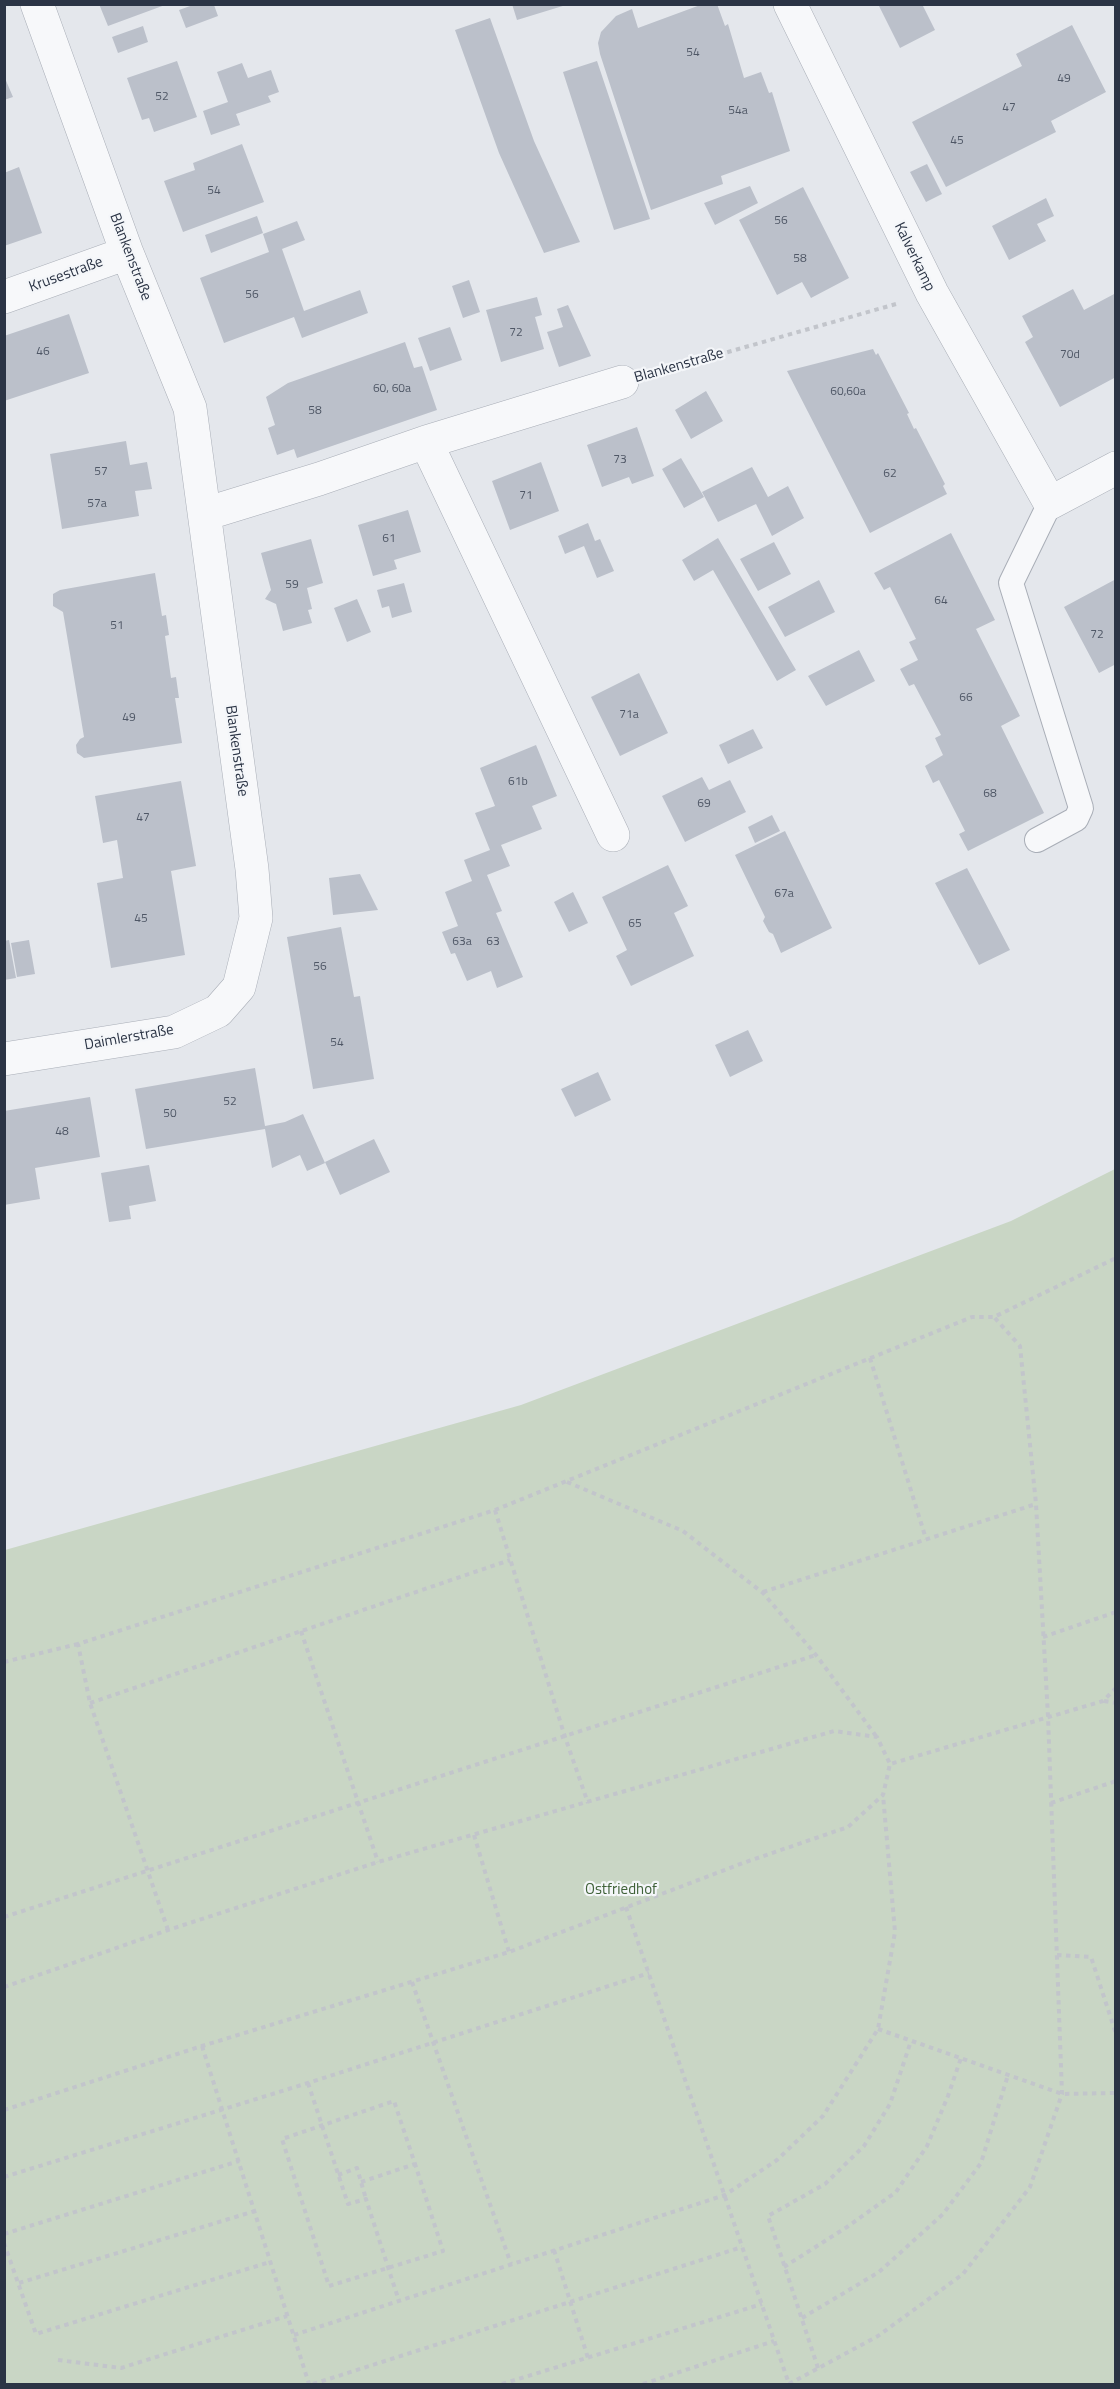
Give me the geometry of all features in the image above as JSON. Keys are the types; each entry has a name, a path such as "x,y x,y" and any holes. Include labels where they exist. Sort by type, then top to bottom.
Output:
{"street":[{"name":"Blankenstraße","path":"37,4 128,253 190,408 252,869 256,918 239,987"},
{"name":"Kalverkamp","path":"790,4 932,293 1050,503"},
{"name":"Krusestraße","path":"4,297 128,253"},
{"name":"Blankenstraße","path":"205,514 320,479 426,442 622,382"},
{"path":"426,442 613,835"},
{"path":"1050,503 1116,468"},
{"name":"Daimlerstraße","path":"4,1059 174,1032 218,1011 239,987"}],"lane":[{"path":"1037,840 1076,819 1081,808 1011,583 1050,503"}],"path":[{"name":"Blankenstraße","path":"622,382 932,293"},
{"path":"4,1662 78,1644 495,1510 972,1317 994,1317 1116,1258"},
{"path":"626,1907 789,2384 878,2336 963,2274 1030,2187 1062,2094 1048,1716 1036,1504 1020,1346 994,1317"},
{"path":"870,1358 926,1539"},
{"path":"294,2335 724,2195 777,2160 823,2116 878,2029 895,1932 883,1794 890,1764 877,1737 816,1655 763,1593 683,1531 567,1482"},
{"path":"763,1593 1036,1504"},
{"path":"495,1510 565,1737 588,1803"},
{"path":"90,1703 510,1560"},
{"path":"1043,1637 1116,1612"},
{"path":"301,1631 378,1862"},
{"path":"78,1644 90,1703 168,1930"},
{"path":"4,1917 816,1655"},
{"path":"1103,1701 1116,1689"},
{"path":"890,1764 1103,1701 1116,1703"},
{"path":"4,1987 168,1930 378,1862 834,1731 877,1737"},
{"path":"1051,1803 1116,1781"},
{"path":"4,2110 202,2046 509,1952 743,1863 848,1827 883,1794"},
{"path":"474,1835 509,1952"},
{"path":"1057,1955 1092,1957 1116,2034"},
{"path":"4,2177 432,2044 649,1973"},
{"path":"412,1982 511,2264"},
{"path":"878,2029 1062,2094 1116,2092"},
{"path":"818,2368 768,2216 825,2184 864,2146 890,2104 911,2041"},
{"path":"202,2046 311,2385 742,2247"},
{"path":"784,2267 847,2227 896,2192 927,2146 961,2058"},
{"path":"802,2318 879,2272 943,2214 981,2163 1008,2075"},
{"path":"308,2083 348,2205 366,2199"},
{"path":"394,2101 415,2164 443,2251 329,2286 282,2139 394,2101"},
{"path":"4,2234 239,2161"},
{"path":"361,2182 415,2164"},
{"path":"338,2175 357,2168 399,2301"},
{"path":"19,2283 255,2211"},
{"path":"4,2243 36,2334 270,2262"},
{"path":"554,2250 588,2358"},
{"path":"502,2385 762,2304"},
{"path":"58,2360 121,2368 287,2316"},
{"path":"644,2385 774,2341"}],"green space":[{"name":"Ostfriedhof","path":"1115,1169 1115,2384 5,2384 5,1550 521,1405 1011,1221"}],"building":[{"path":"99,4 165,4 165,5 108,26"},
{"path":"512,4 566,4 566,5 517,20"},
{"path":"703,4 717,4 725,26 728,24 744,78 761,72 769,93 772,92 790,151 721,176 723,184 651,210 598,43 601,32 616,16 632,9 638,28"},
{"path":"878,4 922,4 935,30 900,48"},
{"path":"193,5 214,5 218,16 186,28 179,10"},
{"path":"490,18 534,141 580,242 544,253 499,153 455,30"},
{"path":"1072,25 1106,92 1051,121 1056,132 946,187 912,122 1022,66 1016,54"},
{"path":"143,26 148,42 118,53 112,37"},
{"path":"177,61 197,117 154,132 149,118 142,120 127,78"},
{"path":"597,61 650,219 614,230 563,72"},
{"path":"242,63 248,78 271,70 279,92 268,96 271,102 236,114 240,125 211,135 203,111 228,102 217,72"},
{"path":"4,76 13,97 4,100"},
{"path":"242,144 264,202 183,232 164,181 195,170 193,163"},
{"path":"927,164 942,194 926,202 910,172"},
{"path":"19,167 42,233 4,246 4,173"},
{"path":"750,186 758,203 715,225 704,203"},
{"path":"803,187 849,278 811,298 802,282 777,295 739,220"},
{"path":"1046,198 1054,216 1037,224 1046,241 1009,260 992,226"},
{"path":"257,216 263,233 211,253 205,235"},
{"path":"297,221 305,240 282,249 304,311 360,290 368,313 302,338 294,317 224,343 200,278 269,252 263,234"},
{"path":"469,280 480,312 463,318 452,286"},
{"path":"1073,289 1084,310 1116,293 1116,377 1060,407 1025,342 1033,337 1022,316"},
{"path":"537,297 542,315 535,317 544,349 501,362 486,310"},
{"path":"568,305 591,356 559,367 547,332 563,327 557,309"},
{"path":"69,314 89,373 4,401 4,336"},
{"path":"450,327 462,360 430,371 418,338"},
{"path":"405,342 414,368 422,366 437,410 297,458 294,449 277,455 268,428 275,425 266,397 288,383"},
{"path":"873,349 876,355 878,353 909,413 907,414 914,429 916,428 945,484 943,486 947,494 870,533 787,371"},
{"path":"706,391 723,421 691,439 675,410"},
{"path":"637,427 654,476 632,484 629,477 602,487 587,445"},
{"path":"126,441 130,465 147,462 152,489 135,491 139,516 62,529 50,454"},
{"path":"681,458 704,497 684,508 662,469"},
{"path":"541,462 559,511 510,530 492,481"},
{"path":"752,467 768,497 788,486 804,518 772,536 756,504 718,522 702,492"},
{"path":"408,510 421,552 394,560 397,569 373,576 358,525"},
{"path":"588,523 595,541 600,539 614,571 597,578 584,546 565,554 558,536"},
{"path":"951,533 995,620 976,629 1020,716 1001,726 1044,813 968,851 959,834 965,831 939,780 933,783 925,766 943,755 935,738 941,735 914,684 909,686 900,669 918,660 909,642 916,639 890,587 884,590 874,573"},
{"path":"718,538 796,670 777,681 713,570 694,581 682,560"},
{"path":"311,539 323,583 307,588 312,609 308,610 312,623 283,631 276,604 265,599 271,590 261,553"},
{"path":"774,542 791,574 758,591 740,559"},
{"path":"155,573 162,616 166,615 169,635 165,636 171,678 176,677 179,698 175,698 182,743 84,758 77,753 76,745 84,737 63,612 53,606 53,594 60,590"},
{"path":"1116,579 1116,664 1099,673 1064,607"},
{"path":"819,580 835,612 785,637 768,607"},
{"path":"404,583 412,612 392,618 389,606 382,608 377,590"},
{"path":"357,599 371,632 347,642 334,608"},
{"path":"859,650 875,681 826,706 808,676"},
{"path":"639,673 668,733 620,756 591,697"},
{"path":"753,729 763,748 728,764 719,745"},
{"path":"536,745 557,796 532,806 542,829 501,845 510,866 487,875 502,911 496,913 523,977 497,988 491,971 467,981 455,953 451,954 442,932 458,926 445,892 472,881 464,860 490,850 475,813 495,806 480,768"},
{"path":"702,777 709,790 730,780 746,812 685,842 662,796"},
{"path":"181,781 196,866 171,871 185,955 111,968 97,883 123,878 117,840 103,843 95,796"},
{"path":"772,815 780,831 755,843 748,827"},
{"path":"785,831 832,928 781,953 773,934 769,932 763,921 765,917 735,855"},
{"path":"668,865 688,906 674,913 694,956 631,986 616,956 627,950 602,897"},
{"path":"967,868 1010,950 979,965 935,883"},
{"path":"360,874 378,910 333,915 329,878"},
{"path":"573,892 588,923 569,932 554,902"},
{"path":"341,927 354,997 360,996 374,1079 313,1089 287,937"},
{"path":"9,940 16,978 4,980 4,941"},
{"path":"29,940 35,974 17,977 11,943"},
{"path":"748,1030 763,1061 730,1077 715,1045"},
{"path":"255,1068 265,1126 285,1122 303,1114 325,1163 307,1171 300,1155 272,1168 265,1129 146,1149 135,1089"},
{"path":"598,1072 611,1100 575,1117 561,1089"},
{"path":"90,1097 100,1157 35,1168 40,1199 4,1205 4,1111"},
{"path":"374,1139 390,1172 340,1195 325,1162"},
{"path":"149,1165 156,1201 129,1206 131,1219 109,1222 101,1173"}]}
